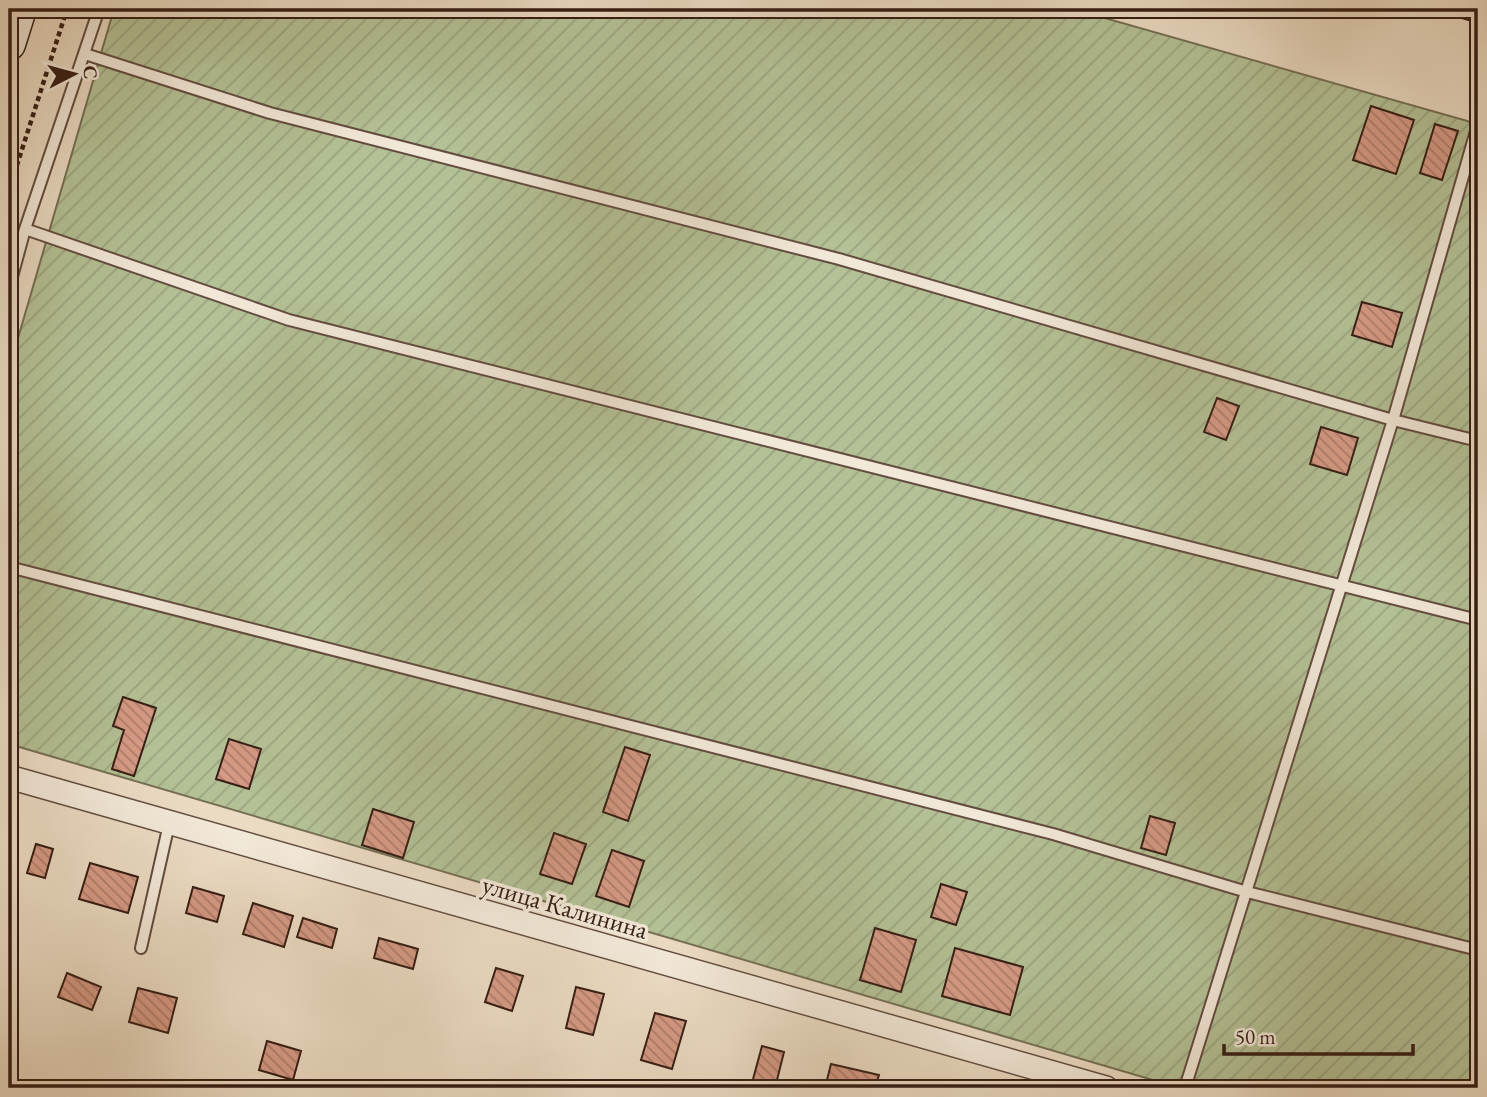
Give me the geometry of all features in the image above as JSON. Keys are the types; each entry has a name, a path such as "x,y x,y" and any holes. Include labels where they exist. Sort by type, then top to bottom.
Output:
{"main road":[{"path":"9,44 20,9"}],"street":[{"name":"улица Калинина","path":"9,777 1043,1080 1106,1088"}],"lane":[{"path":"9,288 25,229 99,9"},
{"path":"85,54 270,113 839,258 1394,420 1478,441"},
{"path":"1185,1088 1394,420 1478,124"},
{"path":"25,229 289,320 1478,620"},
{"path":"9,567 1053,834 1247,892 1478,950"},
{"path":"141,948 169,824"}],"path":[{"path":"9,190 66,9"}],"green space":[{"path":"114,9 1073,9 1478,124 1478,1088 1180,1088 9,744 9,369"}],"building":[{"path":"1432,9 1478,9 1478,23"},
{"path":"1371,106 1414,120 1396,174 1353,160"},
{"path":"1435,124 1458,131 1442,180 1420,173"},
{"path":"1362,302 1402,313 1392,347 1352,335"},
{"path":"1217,398 1239,406 1226,440 1204,432"},
{"path":"1321,427 1358,438 1347,475 1310,464"},
{"path":"123,697 156,708 134,776 112,769 124,730 113,726"},
{"path":"229,739 261,749 249,789 216,779"},
{"path":"625,747 650,755 628,821 603,812"},
{"path":"373,809 414,822 403,858 362,845"},
{"path":"1150,816 1175,823 1166,855 1141,848"},
{"path":"554,833 586,844 572,884 540,874"},
{"path":"36,844 53,849 45,878 27,873"},
{"path":"612,850 644,861 629,907 596,896"},
{"path":"90,863 138,877 128,913 79,899"},
{"path":"941,884 967,892 956,925 931,917"},
{"path":"193,887 224,896 217,922 186,913"},
{"path":"253,903 293,916 284,947 243,934"},
{"path":"303,918 337,929 332,948 297,937"},
{"path":"875,928 916,940 901,992 860,980"},
{"path":"379,938 418,949 413,969 374,958"},
{"path":"955,948 1023,967 1010,1015 942,996"},
{"path":"496,968 523,976 512,1011 485,1002"},
{"path":"67,973 101,987 92,1010 58,997"},
{"path":"576,987 604,994 593,1035 566,1028"},
{"path":"138,988 177,998 168,1033 129,1022"},
{"path":"655,1013 686,1021 672,1069 641,1060"},
{"path":"267,1041 301,1051 293,1080 259,1070"},
{"path":"762,1046 784,1052 775,1088 752,1083"},
{"path":"831,1064 879,1075 875,1088 825,1088"}]}
